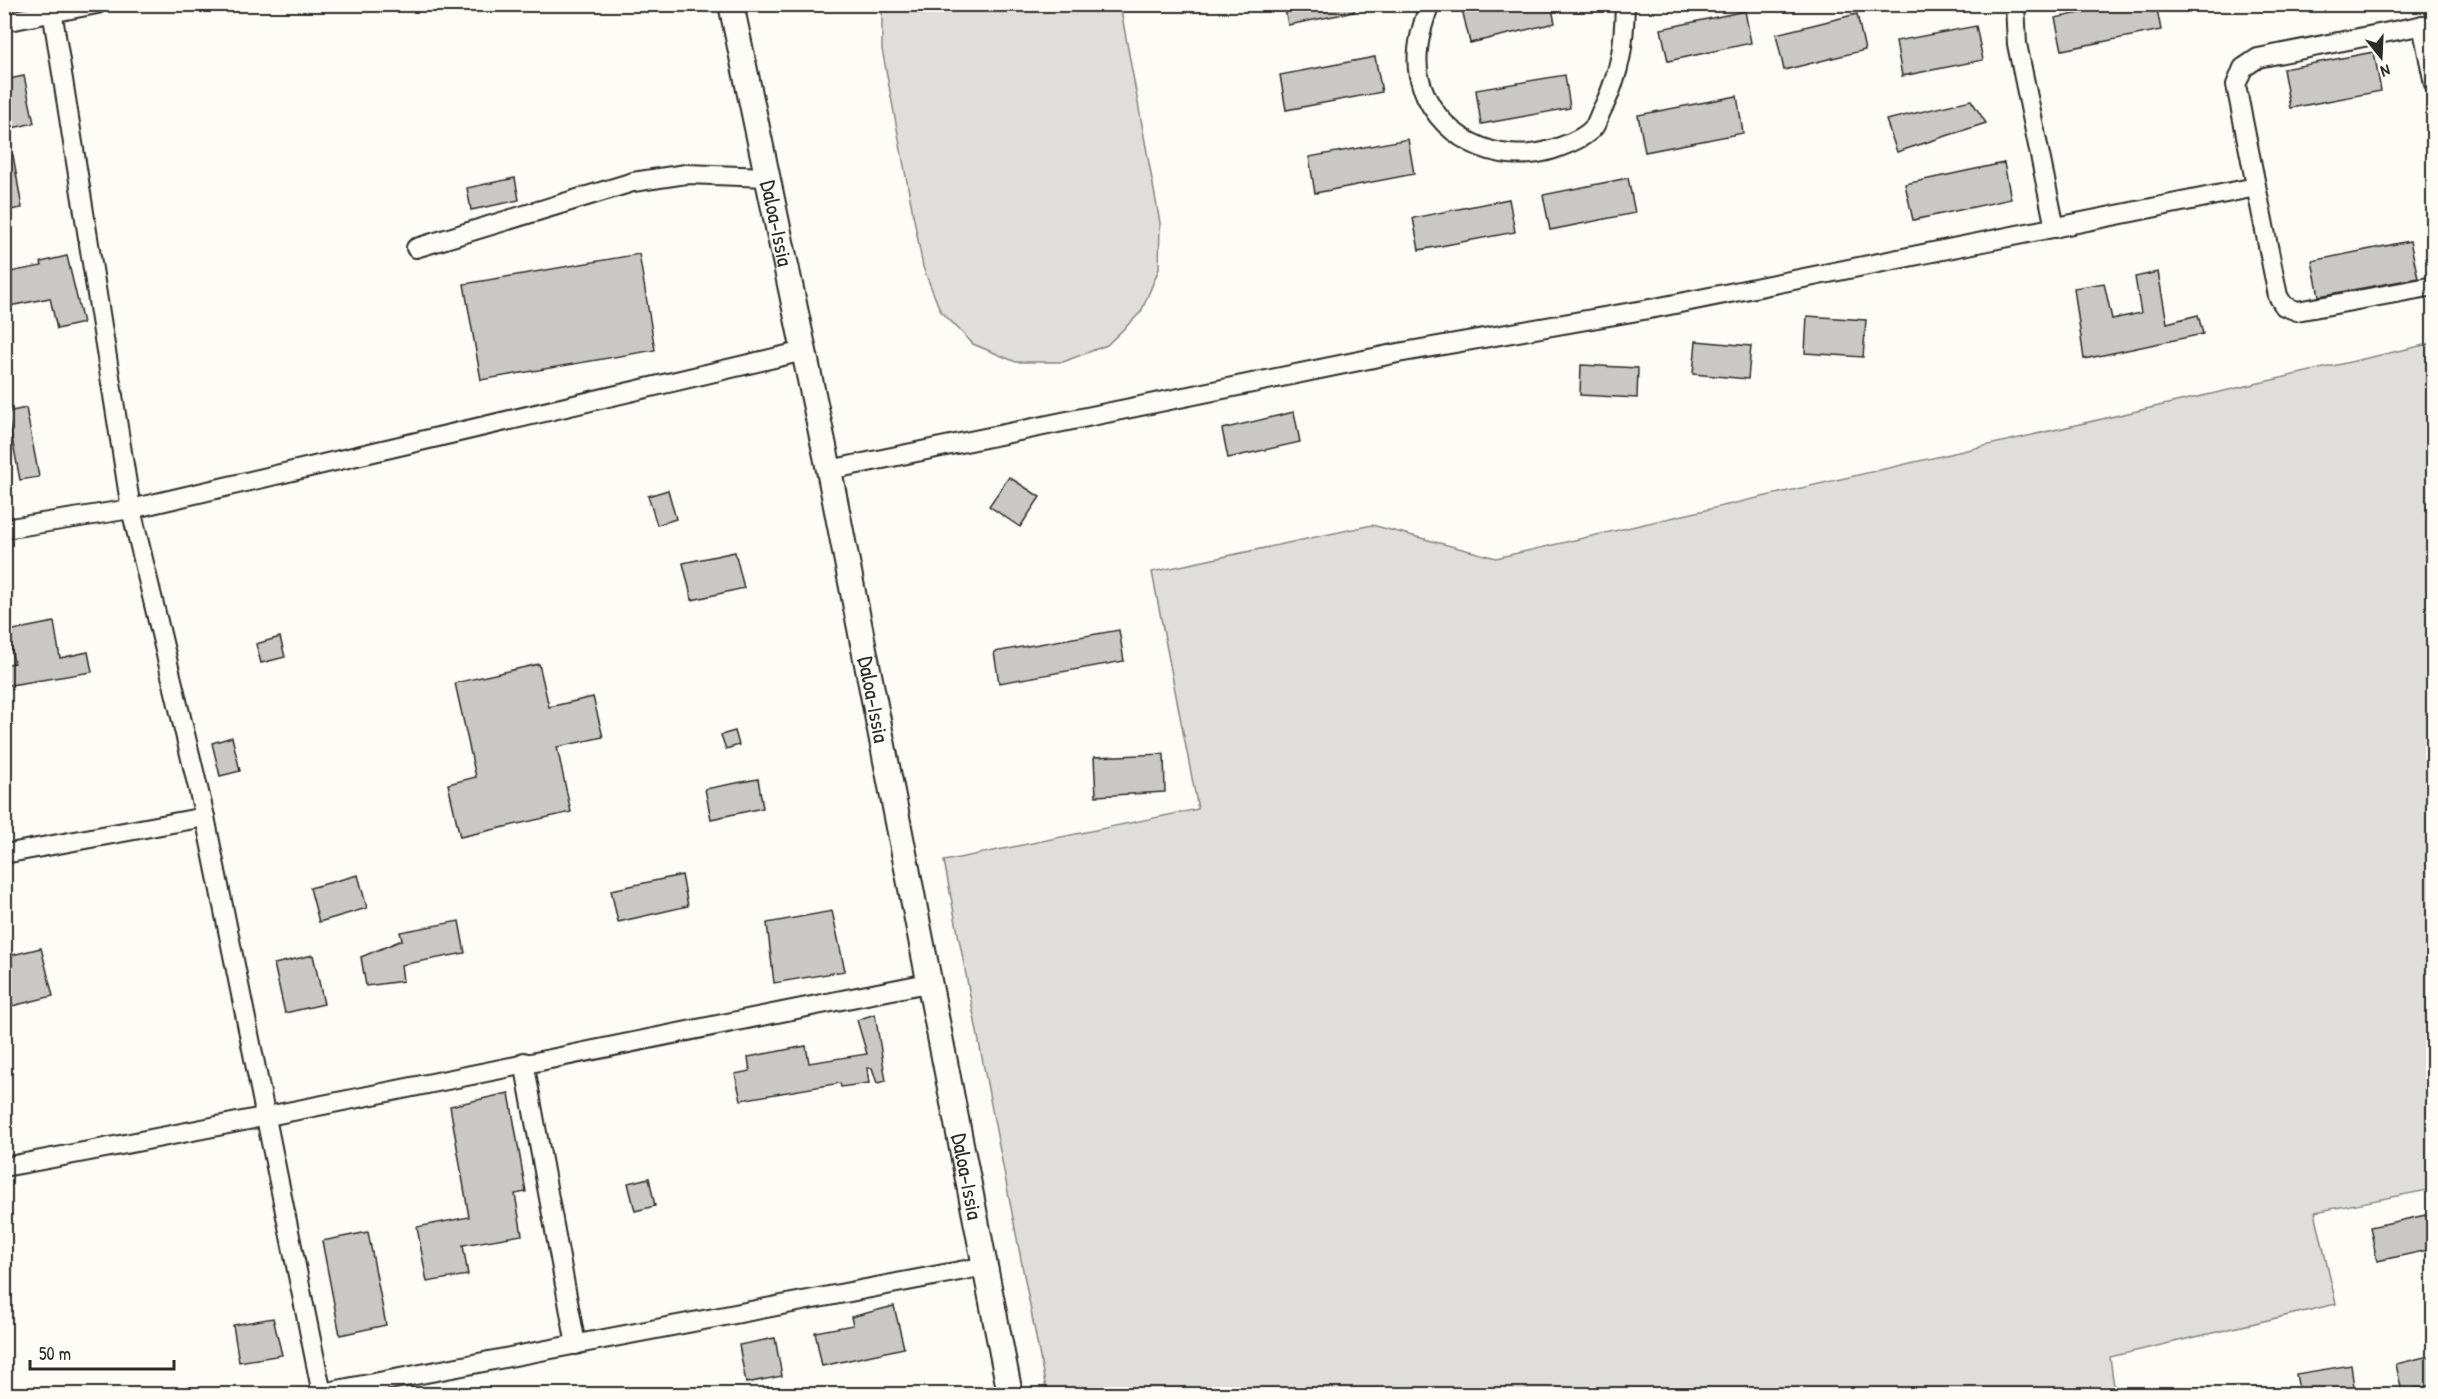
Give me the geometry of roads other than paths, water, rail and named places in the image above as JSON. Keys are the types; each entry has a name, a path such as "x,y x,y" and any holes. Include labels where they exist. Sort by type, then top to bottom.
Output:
{"main road":[{"name":"Daloa-Issia","path":"731,4 829,471 1010,1395"}],"street":[{"path":"4,22 52,9 98,4"},
{"path":"1430,4 1418,48 1419,76 1430,103 1448,126 1470,144 1502,155 1535,155 1566,145 1593,128 1618,75 1625,33 1625,4"},
{"path":"2015,4 2017,44 2055,228"},
{"path":"52,9 131,509 205,817 320,1394 986,1266"},
{"path":"2433,84 2428,24 2258,58 2243,68 2236,85 2278,296 2284,306 2297,311 2433,286"},
{"path":"416,248 633,182 686,174 767,177"},
{"path":"829,471 1398,353 1655,308 2256,188"},
{"path":"4,529 131,509 804,351"},
{"path":"4,854 205,817"},
{"path":"4,1167 266,1119 524,1062 928,983"},
{"path":"524,1062 576,1345"}]}
